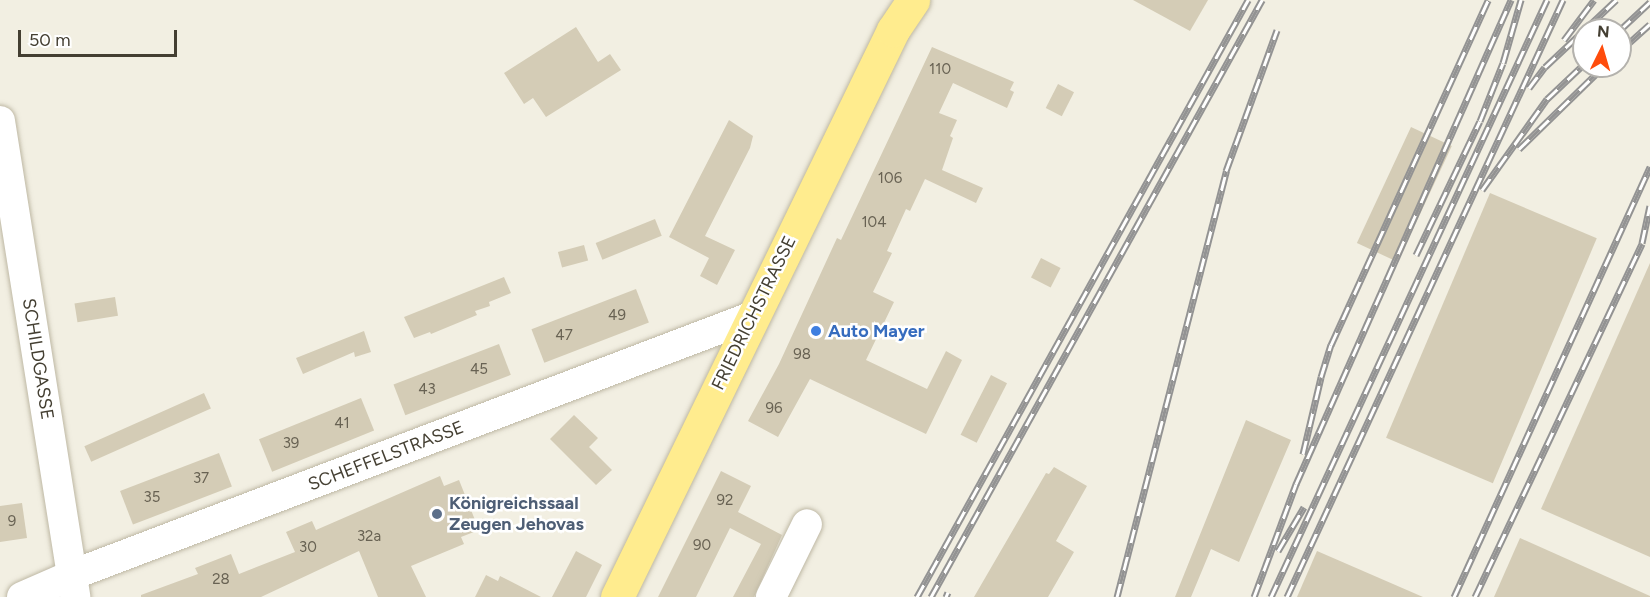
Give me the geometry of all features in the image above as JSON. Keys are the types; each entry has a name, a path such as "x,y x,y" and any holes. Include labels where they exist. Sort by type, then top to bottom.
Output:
{"main road":[{"name":"FRIEDRICHSTRASSE","path":"617,597 897,15 913,0"}],"street":[{"name":"SCHILDGASSE","path":"0,121 74,586"},
{"name":"SCHEFFELSTRASSE","path":"22,597 74,586 751,317"},
{"path":"771,597 807,524"}],"building":[{"path":"1133,0 1208,0 1190,31"},
{"path":"576,27 598,62 610,54 621,70 546,117 533,98 524,104 504,73"},
{"path":"932,47 1014,82 1010,90 1014,92 1007,108 953,83 939,113 957,120 950,136 953,138 942,170 983,188 976,203 925,179 910,211 906,209 887,251 892,253 873,292 894,302 866,360 927,389 946,351 962,360 926,434 810,379 778,437 748,421 779,364 837,238 841,240"},
{"path":"1058,84 1074,92 1062,116 1046,108"},
{"path":"729,120 753,136 750,148 705,236 735,250 717,285 700,276 709,258 669,237"},
{"path":"1411,127 1452,146 1398,262 1357,243"},
{"path":"1490,193 1597,238 1493,483 1386,438"},
{"path":"655,219 662,236 602,260 596,243"},
{"path":"584,245 588,260 562,267 558,252"},
{"path":"1041,258 1061,268 1051,288 1031,278"},
{"path":"1650,263 1650,557 1541,509"},
{"path":"504,277 511,293 489,302 490,306 475,311 477,315 431,334 430,332 414,338 404,317"},
{"path":"636,289 649,323 544,363 531,329"},
{"path":"115,297 118,316 77,322 75,303"},
{"path":"364,331 371,352 355,357 354,352 303,374 296,358"},
{"path":"499,344 511,375 405,415 394,384"},
{"path":"991,375 1007,383 977,443 961,435"},
{"path":"204,393 211,409 91,462 84,446"},
{"path":"361,398 374,430 272,472 259,439"},
{"path":"574,415 598,438 589,447 612,470 596,485 550,439"},
{"path":"1246,420 1291,440 1239,562 1211,549 1191,597 1175,597"},
{"path":"219,453 232,487 133,525 120,491"},
{"path":"1054,467 1087,486 1056,541 1074,552 1048,597 974,597 1046,473 1049,474"},
{"path":"721,471 751,486 738,512 782,535 754,597 733,597 761,544 730,528 696,597 658,597"},
{"path":"440,476 444,486 459,480 479,530 461,537 464,544 411,566 426,597 378,597 359,551 261,597 141,597 141,595 198,574 195,568 231,554 239,574 295,552 286,532 312,521 316,530"},
{"path":"22,503 27,538 0,542 0,506"},
{"path":"1520,538 1650,596 1650,597 1494,597"},
{"path":"576,551 602,565 586,597 552,597"},
{"path":"1317,551 1423,597 1297,597"},
{"path":"486,575 498,581 500,576 541,597 475,597"}],"railway":[{"path":"917,597 1248,0"},
{"path":"931,597 1262,0"},
{"path":"1303,454 1331,345 1488,0"},
{"path":"1254,597 1296,484 1511,0"},
{"path":"1416,255 1480,121 1503,63 1521,0"},
{"path":"1271,597 1547,0"},
{"path":"1287,597 1563,0"},
{"path":"1564,40 1594,0"},
{"path":"1529,88 1545,67 1616,0"},
{"path":"1632,19 1650,2"},
{"path":"1632,40 1650,24"},
{"path":"1117,597 1226,171 1277,30"},
{"path":"1482,190 1547,99 1572,75"},
{"path":"1519,149 1592,78"},
{"path":"1454,597 1650,166"},
{"path":"1475,597 1642,243 1650,206"},
{"path":"1278,551 1304,507"},
{"path":"946,597 948,592"}],"place":[{"name":"Auto Mayer","path":"816,331"},
{"name":"Königreichssaal Zeugen Jehovas","path":"437,514"}]}
